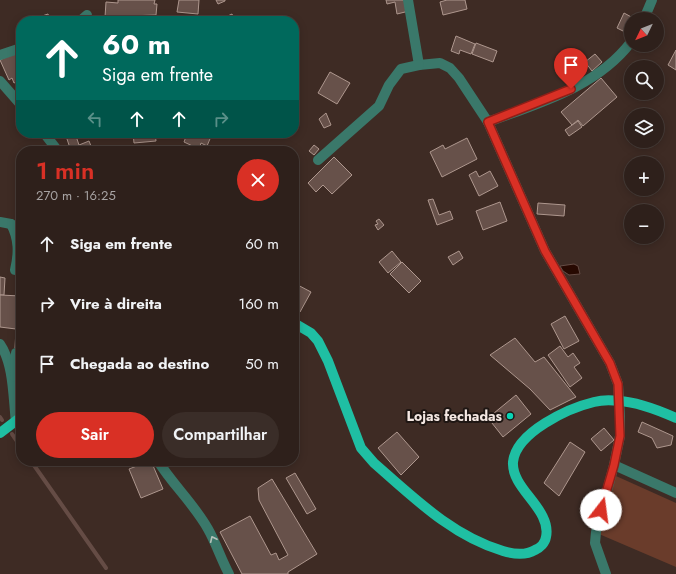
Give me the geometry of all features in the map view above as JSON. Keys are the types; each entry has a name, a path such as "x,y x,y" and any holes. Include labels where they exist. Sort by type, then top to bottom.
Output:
{"main road":[{"path":"299,325 311,333 318,341 328,361 361,448 374,464 426,508 461,533 490,547 508,552 530,553 541,547 546,538 546,526 542,515 515,473 513,463 515,452 528,436 556,417 576,408 595,402 620,401 657,410 676,418"},
{"path":"0,432 16,422"}],"street":[{"path":"408,0 419,65"},
{"path":"647,12 652,0"},
{"path":"0,55 16,50"},
{"path":"488,122 551,98 589,80 624,51"},
{"path":"318,160 379,106 389,85 401,69 419,65 440,64 450,68 459,78 488,122 545,251 610,363 618,384 620,401 620,436 614,465 596,532 595,543 606,574"},
{"path":"0,81 16,99"},
{"path":"48,138 54,146"},
{"path":"0,222 11,224 16,228"},
{"path":"11,224 16,234"},
{"path":"15,270 16,263"},
{"path":"0,344 4,350 10,367 16,415"},
{"path":"11,384 14,380 16,371 16,353"},
{"path":"614,465 676,493"},
{"path":"161,466 191,504 208,529 229,574"}],"shaded area":[{"path":"574,264 578,266 580,274 569,275 563,271 560,266"},
{"path":"616,476 676,503 676,567 599,534"}],"building":[{"path":"118,0 155,0 154,4 157,4 156,15 105,16 106,2 118,3"},
{"path":"179,0 199,0 198,14 177,12"},
{"path":"216,0 225,0 225,1 218,4"},
{"path":"386,0 406,0 409,11 397,14 395,2 387,4"},
{"path":"447,0 465,0 467,9 443,15 440,2"},
{"path":"624,13 624,32 617,28"},
{"path":"456,36 475,44 471,54 460,50 459,54 451,51"},
{"path":"476,43 497,51 493,62 472,54"},
{"path":"676,50 676,70 668,65"},
{"path":"16,52 16,82 14,83 12,78 9,80 0,60"},
{"path":"595,54 602,62 592,71 585,62"},
{"path":"330,72 350,83 337,104 318,93"},
{"path":"601,78 617,97 583,126 578,120 572,125 561,112"},
{"path":"326,113 331,125 324,128 319,119"},
{"path":"578,121 582,127 569,136 565,130"},
{"path":"67,138 77,138 79,145 89,141 91,146 69,146"},
{"path":"134,138 156,138 156,141 134,143"},
{"path":"186,138 210,138 207,146 201,143 200,146 193,146 184,142"},
{"path":"467,138 477,159 442,177 430,152 443,145 445,149"},
{"path":"314,145 319,149 314,155 309,151"},
{"path":"334,157 352,175 332,194 323,185 316,192 308,183"},
{"path":"476,171 479,177 490,171 498,186 479,196 469,175"},
{"path":"433,199 439,215 450,211 453,219 437,225 428,200"},
{"path":"500,202 507,221 483,230 476,211"},
{"path":"538,203 565,205 564,216 537,214"},
{"path":"379,219 384,225 378,230 375,225 378,224 376,221"},
{"path":"392,251 401,262 388,273 379,262"},
{"path":"459,251 463,258 453,265 448,257"},
{"path":"402,262 421,281 409,293 390,274"},
{"path":"0,277 5,278 4,295 0,295"},
{"path":"299,286 311,292 300,312 299,311"},
{"path":"0,295 16,296 16,329 0,327"},
{"path":"565,316 579,341 564,349 551,324"},
{"path":"515,338 535,362 544,357 576,397 550,410 530,389 490,355"},
{"path":"560,346 568,357 573,353 580,363 574,367 582,378 570,387 548,355"},
{"name":"Lojas fechadas","path":"516,395 531,414 503,437 488,418"},
{"path":"642,422 673,436 671,445 657,448 652,438 638,432"},
{"path":"604,428 614,440 601,451 591,439"},
{"path":"397,432 419,457 401,475 378,448"},
{"path":"570,442 585,452 559,496 544,483"},
{"path":"137,466 153,466 163,489 141,498 129,469"},
{"path":"295,473 316,509 307,514 286,478"},
{"path":"272,479 317,554 288,572 288,574 242,574 220,532 250,516 271,555 276,553 279,560 288,555 259,500 258,488"}],"waterway":[{"path":"12,434 16,440"},
{"path":"35,466 106,568"}],"place":[{"name":"Lojas fechadas","path":"510,416"}],"route":[{"path":"571,89 488,122 545,251 610,363 618,384 620,436 614,465 601,510"}]}
